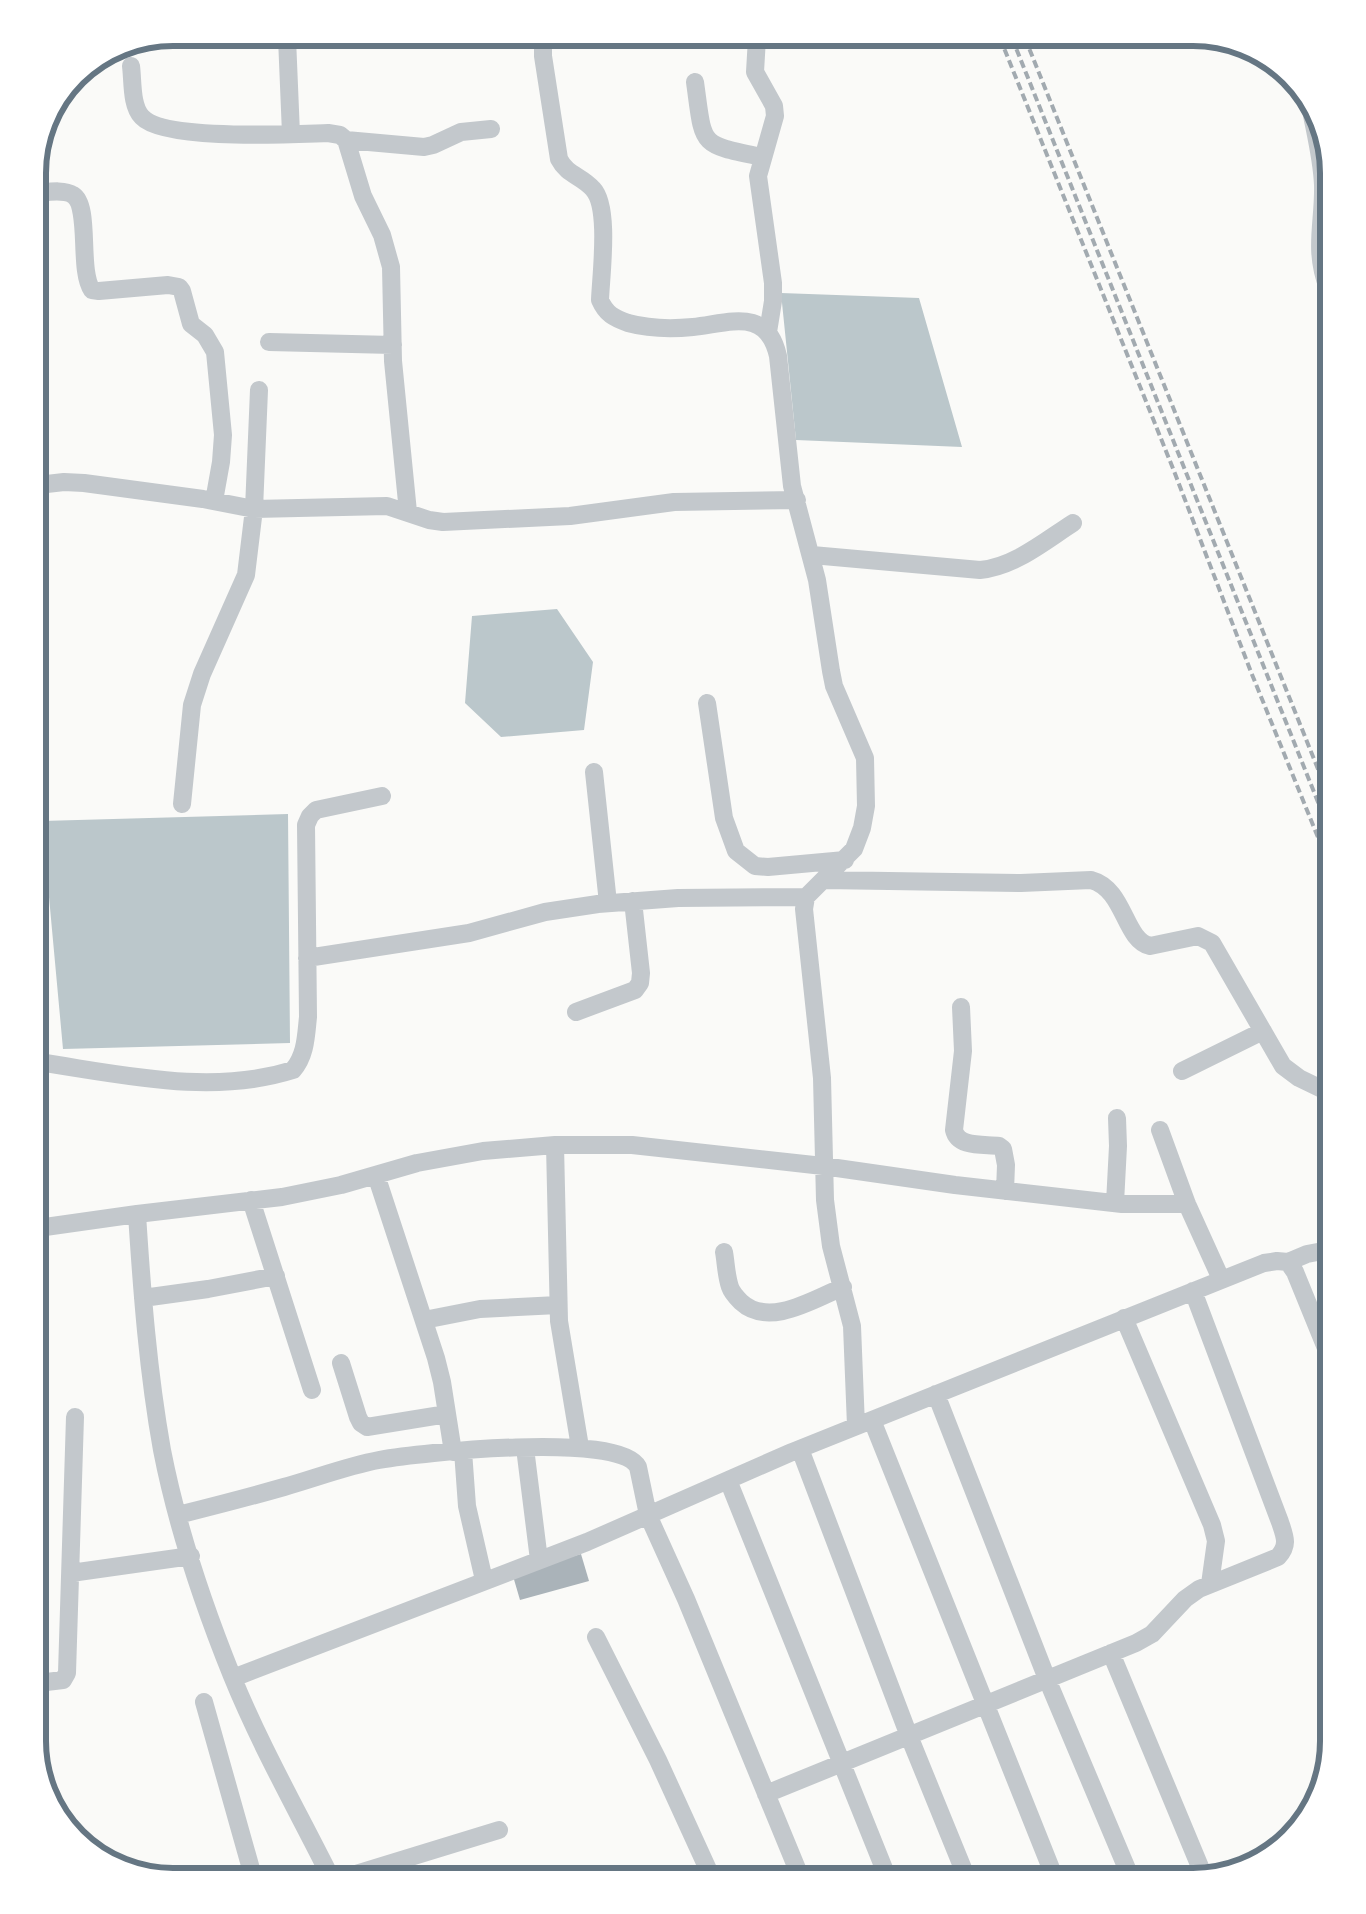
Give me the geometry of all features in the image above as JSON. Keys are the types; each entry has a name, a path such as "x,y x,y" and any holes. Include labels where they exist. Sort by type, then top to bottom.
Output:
{"street":[{"path":"287,47 290,134"},
{"path":"543,47 559,159 564,168 593,189 599,199 602,214 600,300 610,316 622,321 652,327 694,326 740,321 751,322 768,332 775,342 789,465 812,555 834,686 865,758 866,806 862,828 854,849 806,897 804,921 822,1078 825,1200 831,1246 852,1326 864,1423 984,1705 1051,1868"},
{"path":"756,47 755,72 774,106 775,116 758,176 760,200 774,283 768,332"},
{"path":"131,66 137,110 146,121 156,126 178,130 290,134 328,133 340,135 346,140 363,196 387,249 393,294 393,346 398,429 408,512"},
{"path":"695,82 700,122 705,138 723,149 762,157"},
{"path":"346,140 424,147 433,145 461,132 491,128"},
{"path":"47,193 61,192 71,194 76,198 82,218 88,284 92,290 99,291 168,284 179,287 182,291 192,324 205,335 215,352 223,435 221,462 214,501"},
{"path":"1320,230 1320,246"},
{"path":"269,342 393,346"},
{"path":"182,804 192,705 202,674 246,574 254,509 259,390"},
{"path":"47,484 64,482 84,483 214,501 254,509 387,506 436,521 481,522 570,516 674,502 797,500"},
{"path":"812,555 980,570 991,569 1007,564 1073,523"},
{"path":"708,703 724,818 736,851 755,866 768,867 845,860"},
{"path":"594,772 608,903"},
{"path":"46,1063 168,1081 197,1082 240,1080 293,1070 299,1063 305,1046 308,1017 306,825 310,816 316,810 382,796"},
{"path":"824,880 1021,883 1091,880 1102,883 1112,893 1130,926 1144,945 1156,945 1198,936 1212,943 1283,1066 1299,1078 1320,1088"},
{"path":"307,958 469,933 545,912 608,903 678,898 806,897"},
{"path":"576,1012 629,993 635,990 640,983 641,973 633,901"},
{"path":"961,1007 963,1051 954,1130 955,1137 960,1141 998,1146 1003,1149 1006,1165 1005,1190"},
{"path":"1182,1071 1263,1032"},
{"path":"1114,1203 1118,1146 1116,1118"},
{"path":"1160,1130 1187,1204 1221,1280"},
{"path":"555,1145 559,1321 580,1447"},
{"path":"46,1227 251,1200 342,1185 417,1163 483,1151 555,1145 632,1145 824,1166 1114,1203 1187,1204"},
{"path":"376,1175 436,1358 447,1414 458,1452 467,1506 484,1580"},
{"path":"251,1200 312,1390"},
{"path":"137,1214 143,1298 162,1450 178,1515 233,1678 326,1867"},
{"path":"724,1252 727,1277 733,1295 746,1307 758,1312 786,1310 843,1287"},
{"path":"233,1678 539,1560 800,1449 1192,1291 1264,1263 1288,1262 1307,1254 1320,1252"},
{"path":"1288,1262 1295,1272 1320,1334"},
{"path":"143,1298 208,1289 276,1276"},
{"path":"766,1794 1111,1653 1152,1634 1185,1599 1210,1584 1278,1557 1285,1549 1286,1540 1192,1291"},
{"path":"424,1320 480,1309 558,1305"},
{"path":"1124,1318 1212,1525 1216,1541 1210,1584"},
{"path":"341,1363 360,1423 367,1427 447,1414"},
{"path":"936,1394 1047,1679 1127,1868"},
{"path":"46,1682 63,1680 67,1673 75,1417"},
{"path":"178,1515 371,1462 416,1454 580,1447 613,1452 635,1462 648,1515 686,1599 797,1868"},
{"path":"525,1448 539,1560"},
{"path":"800,1449 909,1736 963,1868"},
{"path":"728,1480 884,1868"},
{"path":"71,1573 191,1556"},
{"path":"596,1637 654,1752 707,1868"},
{"path":"1111,1653 1200,1868"},
{"path":"204,1702 250,1867"},
{"path":"378,1867 499,1830"}],"shaded area":[{"path":"781,293 919,298 962,447 796,440"},
{"path":"557,609 593,662 584,730 501,737 465,703 472,616"},
{"path":"288,814 290,1043 63,1049 47,870 47,821"}],"building":[{"path":"581,1554 589,1581 520,1600 513,1576 522,1571"}],"railway":[{"path":"1004,47 1174,471 1251,672 1320,842"},
{"path":"1016,47 1320,807"},
{"path":"1029,47 1320,774"}]}
